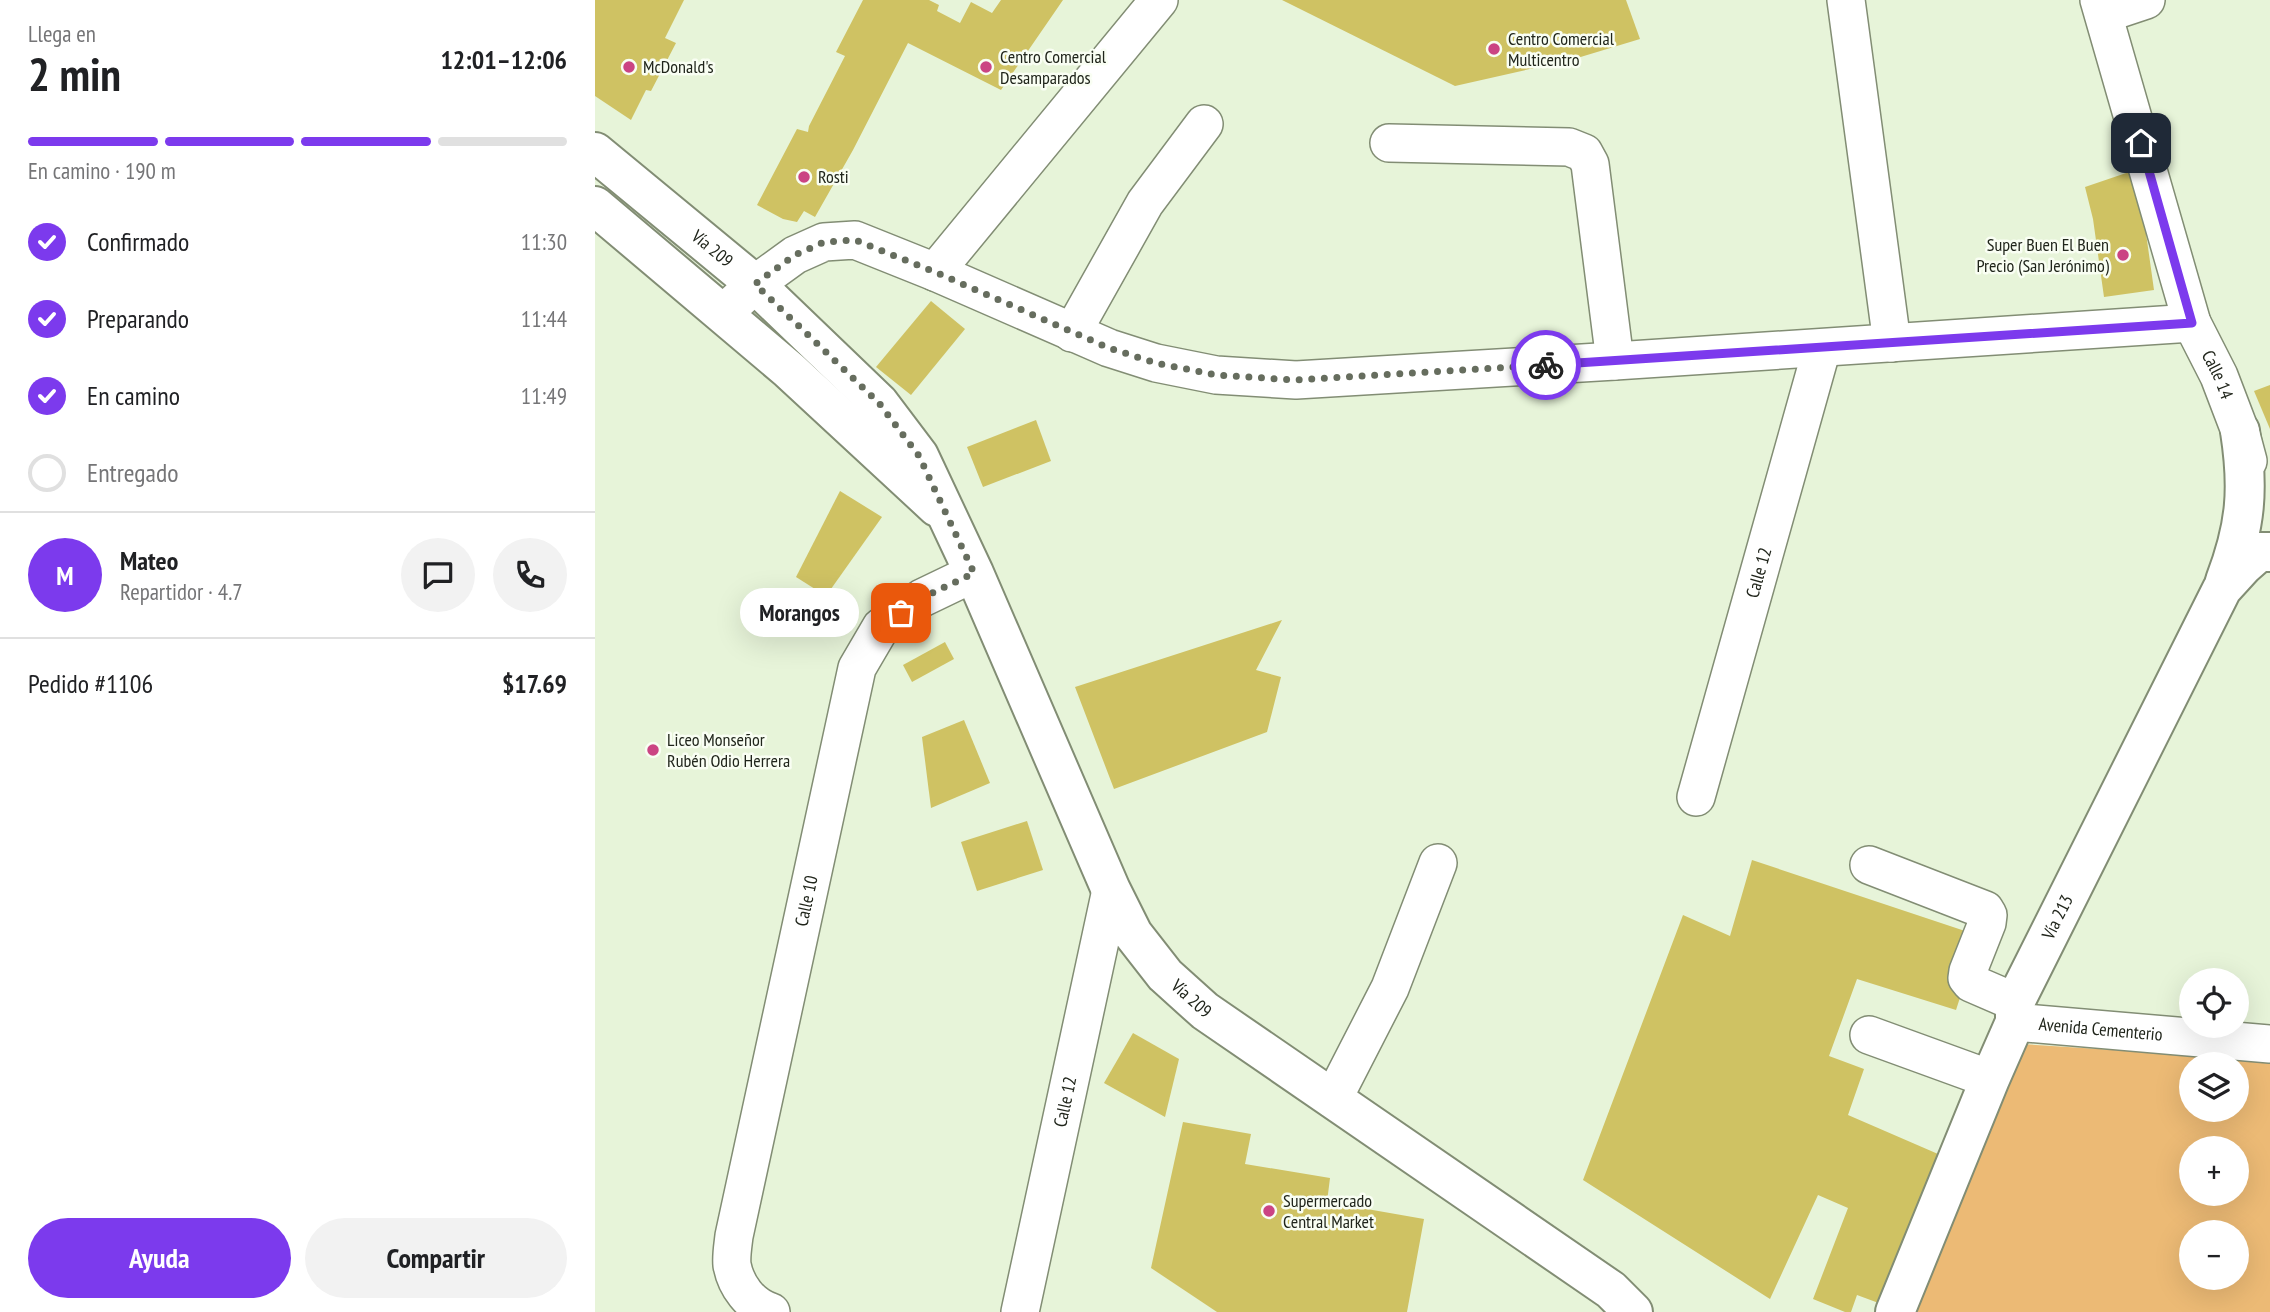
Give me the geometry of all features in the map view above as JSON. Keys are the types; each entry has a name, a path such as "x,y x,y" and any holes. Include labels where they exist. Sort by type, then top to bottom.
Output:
{"main road":[{"name":"Vía 209","path":"595,152 755,284 879,403 919,456 974,573 1111,890 1133,934 1165,975 1205,1011 1611,1290 1633,1312"},
{"name":"Vía 209","path":"595,206 789,370 886,463 949,518"},
{"path":"2222,589 2237,552 2245,512 2246,471 2240,431"},
{"name":"Vía 213","path":"1895,1312 2015,1012 2222,589 2243,566 2265,552"}],"street":[{"path":"935,272 1159,0"},
{"path":"1846,0 1892,344"},
{"path":"2101,7 2146,0"},
{"name":"Calle 14","path":"2101,7 2192,323 2219,376 2240,431 2256,486 2265,552"},
{"path":"1072,332 1145,203 1204,124"},
{"path":"1389,143 1569,147 1584,153 1590,164 1615,361"},
{"path":"724,313 755,284 795,255 824,242 855,240 1109,348 1156,363 1216,375 1296,380 2192,323"},
{"name":"Calle 12","path":"1696,797 1822,348"},
{"name":"Calle 10","path":"771,1312 749,1299 739,1286 732,1263 734,1236 857,668 881,627 922,598 974,573"},
{"path":"1333,1099 1390,988 1438,863"},
{"name":"Avenida Cementerio","path":"1869,865 1985,910 1988,915 1987,923 1967,978 2015,1012 2270,1044"},
{"name":"Calle 12","path":"1020,1312 1111,890"},
{"path":"1869,1035 1990,1079"}],"shaded area":[{"path":"2021,1044 2179,1054 2179,1122 2249,1122 2249,1059 2270,1060 2270,1312 1914,1312"}],"building":[{"name":"McDonald's","path":"595,0 684,0 665,38 676,43 651,91 646,90 631,120 595,96"},
{"name":"Centro Comercial Desamparados","path":"863,0 929,0 939,5 937,11 960,23 971,2 992,13 1001,0 1063,0 1001,90 908,43 815,217 804,211 797,222 783,219 757,205 797,129 808,132 845,56 836,52"},
{"name":"Centro Comercial Multicentro","path":"1282,0 1626,0 1640,39 1574,59 1455,86"},
{"name":"Super Buen El Buen Precio (San Jerónimo)","path":"2132,171 2143,212 2154,290 2104,297 2093,219 2085,187"},
{"path":"931,301 965,329 911,395 876,367"},
{"path":"2270,385 2270,429 2254,391"},
{"path":"1036,420 1051,461 983,487 967,447"},
{"path":"840,491 882,517 826,596 796,577"},
{"path":"1282,620 1256,670 1281,677 1267,732 1114,789 1075,687"},
{"path":"945,642 954,659 912,682 903,665"},
{"path":"964,720 990,783 931,808 922,737"},
{"path":"1027,821 1043,870 977,891 961,842"},
{"path":"1752,860 1980,936 1956,1010 1857,979 1829,1056 1864,1069 1848,1115 1945,1157 1884,1305 1857,1295 1851,1312 1845,1312 1813,1299 1848,1208 1818,1195 1770,1299 1583,1180 1683,915 1730,936"},
{"path":"1133,1033 1179,1059 1165,1117 1104,1083"},
{"name":"Supermercado Central Market","path":"1183,1122 1251,1134 1245,1164 1330,1178 1327,1202 1424,1219 1407,1312 1217,1312 1151,1268"}],"way so far":[{"path":"901,613 922,598 974,573 919,456 879,403 755,284 795,255 824,242 855,240 1109,348 1156,363 1216,375 1296,380 1546,365"}],"place":[{"name":"Centro Comercial Multicentro","path":"1494,49"},
{"name":"McDonald's","path":"629,67"},
{"name":"Centro Comercial Desamparados","path":"986,67"},
{"name":"Rosti","path":"804,177"},
{"name":"Super Buen El Buen Precio (San Jerónimo)","path":"2123,255"},
{"name":"Morangos","path":"901,613"},
{"name":"Liceo Monseñor Rubén Odio Herrera","path":"653,750"},
{"name":"Supermercado Central Market","path":"1269,1211"}],"route":[{"path":"1546,365 2192,323 2141,143"}]}
